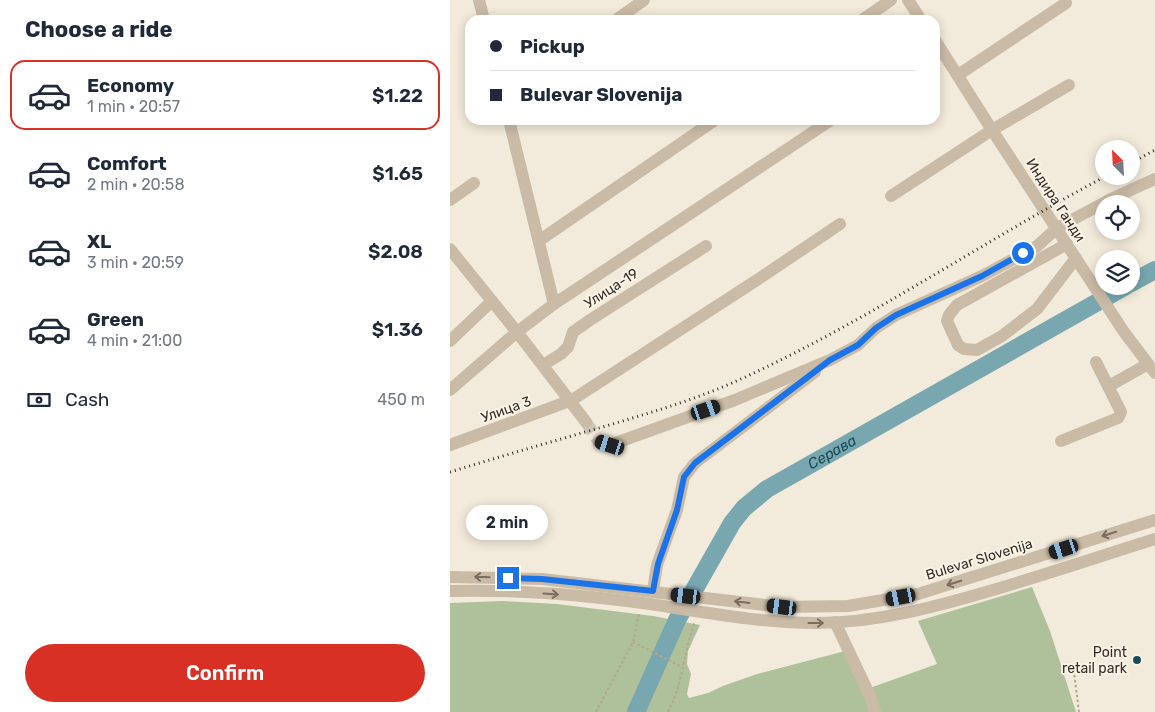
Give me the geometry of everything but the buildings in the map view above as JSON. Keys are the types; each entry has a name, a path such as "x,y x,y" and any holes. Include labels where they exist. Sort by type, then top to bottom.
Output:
{"street":[{"path":"479,0 483,15"},
{"path":"623,15 644,0"},
{"path":"869,15 891,0"},
{"path":"908,0 918,15"},
{"path":"958,75 1066,3"},
{"name":"Индира Ганди","path":"940,50 958,75 1095,288 1152,369"},
{"path":"891,196 992,130 1069,84"},
{"path":"510,125 540,240 554,304"},
{"path":"540,240 708,125"},
{"path":"450,390 517,332 554,304 823,125"},
{"path":"599,442 610,445 735,400 830,360 858,345 876,328 896,315 982,276 1036,247 1057,228 1111,199 1155,179"},
{"path":"450,200 474,183"},
{"name":"Улица 3","path":"450,445 572,400 840,224"},
{"path":"1067,244 957,304 949,314 947,321 958,345 964,349 977,350 1002,336 1037,309 1076,258"},
{"name":"Улица-19","path":"543,365 561,354 568,347 573,332 706,246"},
{"path":"450,249 572,400 586,422"},
{"path":"450,340 492,301"},
{"path":"653,591 658,564 677,510 684,477 695,463 830,360"},
{"path":"1061,441 1118,418 1121,412 1120,406 1096,362"},
{"path":"1109,386 1152,369"},
{"name":"Bulevar Slovenija","path":"450,577 542,579 782,607 806,608 867,604 918,594 1155,520"},
{"path":"450,591 527,592 645,604 779,621 835,622 888,616 950,602 1155,539"},
{"path":"835,622 871,698 875,712"}],"path":[{"path":"596,712 633,642 645,604"},
{"path":"668,712 678,687 698,611"},
{"path":"633,642 682,667"},
{"path":"1073,665 1079,712"}],"green space":[{"path":"1032,587 1050,631 1076,712 450,712 450,603 503,601 557,604 653,616 700,625 688,651 687,664 691,674 687,694 689,698 708,693 757,674 849,650 867,689 937,664 918,621"}],"waterway":[{"name":"Серава","path":"1140,278 1155,270"},
{"name":"Серава","path":"636,712 677,620 732,523 744,508 767,489 1110,295"}],"tunnel":[{"path":"586,422 599,442"}],"railway":[{"path":"1140,158 1155,150"},
{"path":"450,472 654,411 732,383 828,336 1095,182"}],"place":[{"name":"Point retail park","path":"1137,660"}],"route":[{"path":"508,578 542,579 653,591 658,564 677,510 684,477 695,463 830,360 858,345 876,328 896,315 982,276 1023,253"}]}
